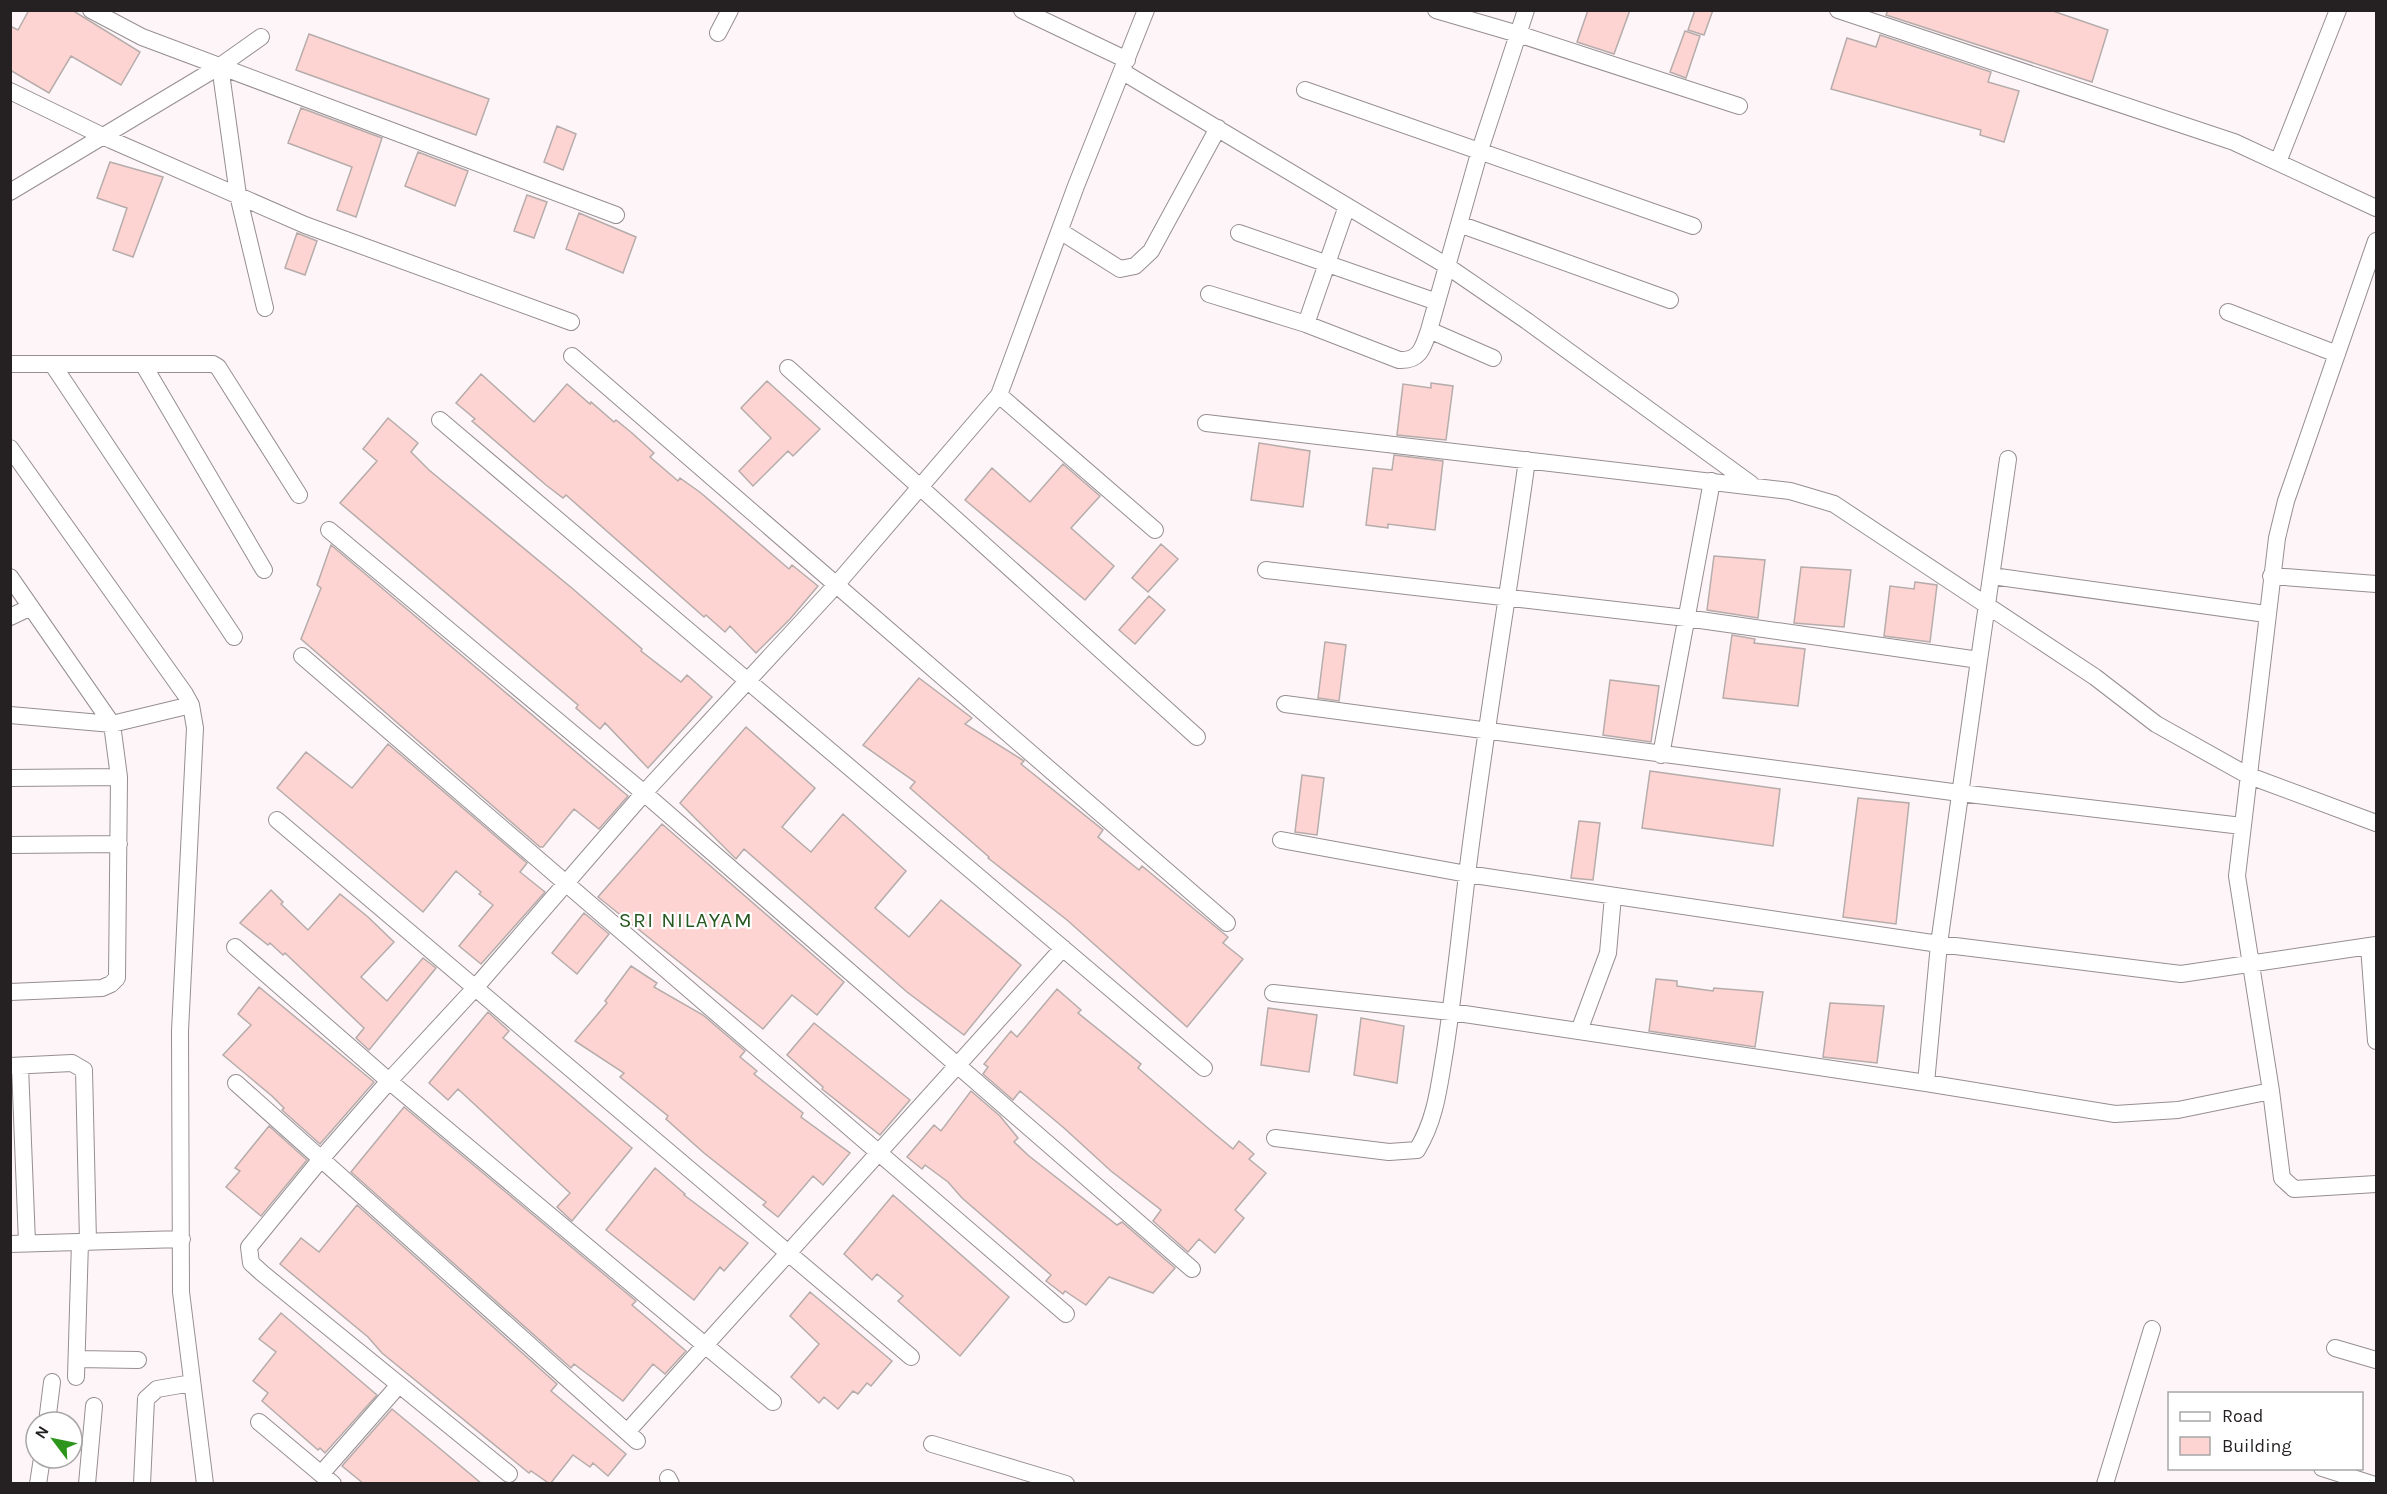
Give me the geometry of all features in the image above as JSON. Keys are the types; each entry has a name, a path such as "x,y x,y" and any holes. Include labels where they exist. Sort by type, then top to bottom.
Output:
{"street":[{"path":"91,10 142,37 616,215"},
{"path":"718,33 730,10"},
{"path":"1022,10 1125,66 1218,128 1447,266 1527,321 1754,486"},
{"path":"509,1474 398,1386 261,1272 251,1263 248,1254 249,1247 389,1081 475,988 644,793 836,585 999,395 1146,10"},
{"path":"1436,10 1518,33 1740,106"},
{"path":"1209,294 1306,324 1399,360 1410,361 1423,350 1480,150 1526,10"},
{"path":"1838,10 2234,142 2376,208"},
{"path":"2278,162 2338,10"},
{"path":"10,192 220,66 261,37"},
{"path":"220,66 238,195 265,308"},
{"path":"1305,90 1693,226"},
{"path":"10,91 105,137 305,225 571,322"},
{"path":"1060,231 1120,269 1135,266 1151,251 1218,128"},
{"path":"1306,324 1347,206"},
{"path":"1459,224 1670,300"},
{"path":"1239,233 1437,302"},
{"path":"2376,241 2286,501 2266,614 2237,876 2249,964 2271,1091 2282,1179 2294,1189 2376,1184"},
{"path":"2228,312 2337,354"},
{"path":"1429,330 1492,358"},
{"path":"572,356 1227,923"},
{"path":"10,364 208,362 218,367 299,495"},
{"path":"143,364 264,570"},
{"path":"53,365 234,637"},
{"path":"788,368 1197,736"},
{"path":"999,395 1155,530"},
{"path":"440,420 1204,1068"},
{"path":"1206,423 1754,486 1790,491 1834,504 2095,677 2156,724 2247,775 2376,823"},
{"path":"10,448 142,630 191,705 195,728 180,1031 181,1292 205,1484"},
{"path":"1926,1083 1939,944 2008,459"},
{"path":"1275,1138 1389,1152 1417,1150 1428,1132 1435,1111 1451,1012 1486,731 1508,598 1527,460"},
{"path":"1661,755 1712,481"},
{"path":"329,530 644,793 1192,1269"},
{"path":"1266,570 1686,618 1980,660"},
{"path":"1992,576 2266,614"},
{"path":"2271,576 2376,584"},
{"path":"10,577 112,724 119,777 117,978 102,988 10,992"},
{"path":"10,617 32,607"},
{"path":"302,656 1066,1314"},
{"path":"1285,704 1959,793 2242,826"},
{"path":"10,715 112,724 191,705"},
{"path":"10,777 119,777"},
{"path":"277,820 911,1357"},
{"path":"1281,840 1467,874 1613,896 1939,944 2181,974 2373,946 2376,1041"},
{"path":"10,845 119,844"},
{"path":"1580,1031 1608,953 1613,896"},
{"path":"235,947 389,1081 706,1343 773,1402"},
{"path":"236,1083 632,1436 706,1343 790,1254 956,1064 1063,948"},
{"path":"1273,993 1451,1012 1926,1083 2115,1114 2178,1110 2271,1091"},
{"path":"76,1377 84,1242 84,1070 72,1063 15,1066 19,1244 84,1242 182,1239"},
{"path":"2105,1484 2152,1329"},
{"path":"2335,1347 2376,1360"},
{"path":"76,1359 138,1360"},
{"path":"48,1410 52,1382"},
{"path":"142,1484 146,1399 157,1389 192,1383"},
{"path":"259,1422 327,1479 398,1386"},
{"path":"87,1484 94,1406"},
{"path":"932,1444 1066,1484"},
{"path":"2328,1470 2372,1484"}],"building":[{"path":"29,10 72,10 140,52 121,85 71,56 49,93 10,70 10,26 18,30"},
{"path":"1588,10 1630,10 1614,54 1577,42"},
{"path":"1695,10 1713,10 1704,35 1688,30"},
{"path":"1888,10 2050,10 2108,30 2092,82 1886,15"},
{"path":"1685,31 1700,36 1686,78 1670,72"},
{"path":"309,34 489,99 476,135 296,70"},
{"path":"1880,35 1991,72 1988,82 2019,91 2004,142 1980,135 1981,130 1831,89 1847,38 1876,47"},
{"path":"301,108 382,138 356,217 337,210 352,167 288,143"},
{"path":"557,126 576,134 563,170 544,162"},
{"path":"418,152 468,171 455,206 405,186"},
{"path":"110,162 163,177 133,257 113,250 127,208 97,198"},
{"path":"527,195 547,202 534,238 514,231"},
{"path":"579,213 636,237 623,273 566,249"},
{"path":"297,233 317,241 305,275 285,268"},
{"path":"481,374 534,422 567,384 590,404 591,402 614,422 616,420 632,433 654,453 650,457 678,481 680,478 701,493 789,569 792,565 818,586 790,619 756,653 730,626 725,632 706,615 704,617 566,495 563,498 546,485 472,421 475,419 456,403"},
{"path":"767,381 820,429 793,456 788,451 753,486 739,471 771,438 741,408"},
{"path":"1431,383 1453,386 1446,440 1397,435 1403,384 1431,388"},
{"path":"388,418 418,443 411,452 429,470 573,589 642,649 641,651 681,682 687,675 712,697 648,768 605,723 600,729 576,708 578,705 340,503 377,461 363,449"},
{"path":"1259,443 1310,451 1303,507 1251,500"},
{"path":"1394,455 1443,461 1435,530 1388,524 1388,528 1366,525 1373,468 1392,470"},
{"path":"1063,464 1100,496 1071,528 1114,566 1085,600 965,500 992,468 1030,502"},
{"path":"1161,544 1178,559 1148,592 1132,578"},
{"path":"331,545 628,796 599,829 574,809 543,847 540,847 301,639 321,588 317,585"},
{"path":"1714,556 1765,560 1758,618 1707,610"},
{"path":"1801,567 1851,570 1844,627 1794,623"},
{"path":"1915,582 1937,585 1930,642 1884,636 1890,586 1914,589"},
{"path":"1149,596 1165,610 1135,644 1119,630"},
{"path":"1732,635 1755,639 1754,643 1805,649 1798,706 1723,698"},
{"path":"1325,642 1346,645 1339,701 1318,698"},
{"path":"919,678 972,718 965,724 1024,761 1021,764 1103,830 1098,837 1139,870 1142,866 1228,937 1223,943 1243,959 1187,1027 1067,920 988,858 910,788 915,782 863,745"},
{"path":"1610,680 1659,686 1651,742 1603,735"},
{"path":"746,727 815,788 782,827 811,852 843,814 906,871 875,908 909,937 941,900 1021,965 964,1035 907,992 744,849 736,859 680,803"},
{"path":"388,744 527,863 520,872 545,892 481,964 459,946 493,905 479,894 481,892 456,871 423,912 277,788 306,752 352,788"},
{"path":"1650,771 1780,789 1773,846 1642,828"},
{"path":"1302,775 1324,778 1317,835 1295,832"},
{"path":"1858,798 1909,803 1896,924 1843,917"},
{"path":"1579,821 1600,823 1593,880 1571,878"},
{"path":"662,824 844,982 817,1015 792,995 763,1029 598,897"},
{"path":"271,890 283,902 281,904 308,930 340,894 368,917 394,942 361,977 387,1001 423,958 436,968 369,1050 356,1038 364,1028 285,953 283,955 270,943 268,945 240,923"},
{"path":"584,913 609,934 577,974 552,953"},
{"path":"631,966 657,983 654,987 703,1015 745,1051 740,1057 757,1071 754,1074 803,1113 801,1117 850,1153 823,1185 813,1176 778,1217 763,1205 766,1202 704,1153 666,1119 668,1116 620,1077 624,1073 575,1041 607,1003 605,1001"},
{"path":"1656,979 1677,981 1677,986 1713,991 1714,988 1763,992 1755,1047 1649,1031"},
{"path":"259,987 374,1082 320,1144 282,1110 284,1108 272,1096 223,1055 251,1025 238,1014"},
{"path":"1057,989 1081,1010 1078,1013 1141,1064 1138,1068 1209,1129 1233,1149 1239,1141 1254,1154 1249,1159 1266,1173 1235,1210 1244,1218 1215,1253 1199,1239 1188,1252 1153,1221 1161,1210 1111,1171 1020,1091 1013,1100 983,1074 988,1067 984,1064 1011,1031 1017,1037"},
{"path":"1830,1003 1884,1006 1877,1063 1823,1057"},
{"path":"1268,1008 1317,1015 1309,1072 1261,1065"},
{"path":"488,1012 509,1031 503,1038 632,1148 572,1221 557,1207 570,1193 458,1089 448,1100 429,1083"},
{"path":"1361,1018 1404,1026 1397,1083 1354,1075"},
{"path":"814,1023 910,1100 880,1135 822,1089 823,1087 787,1055"},
{"path":"971,1091 1000,1116 1018,1138 1014,1142 1029,1156 1117,1225 1122,1222 1175,1268 1153,1293 1109,1277 1086,1305 1065,1291 1063,1294 1046,1281 1051,1275 962,1198 948,1182 925,1165 922,1169 907,1157 934,1125 941,1131"},
{"path":"404,1107 636,1301 632,1305 686,1351 665,1374 653,1364 623,1401 574,1364 571,1368 351,1172"},
{"path":"269,1126 307,1160 261,1216 226,1187 240,1171 235,1168"},
{"path":"655,1168 684,1195 748,1243 724,1271 720,1267 694,1300 606,1230"},
{"path":"893,1195 1009,1297 960,1356 898,1301 903,1296 877,1274 872,1280 844,1254"},
{"path":"357,1205 557,1384 551,1391 626,1454 608,1476 593,1463 590,1467 573,1455 550,1484 531,1471 529,1473 382,1353 368,1337 280,1264 301,1238 319,1252"},
{"path":"810,1292 892,1361 871,1386 867,1383 858,1394 853,1391 838,1409 824,1397 819,1403 791,1377 819,1344 790,1316"},
{"path":"281,1313 377,1395 325,1453 320,1448 318,1450 262,1401 268,1393 253,1381 276,1352 259,1339"},
{"path":"392,1409 482,1484 364,1484 342,1466"}],"district":[{"name":"SRI NILAYAM","path":"686,920"}]}
